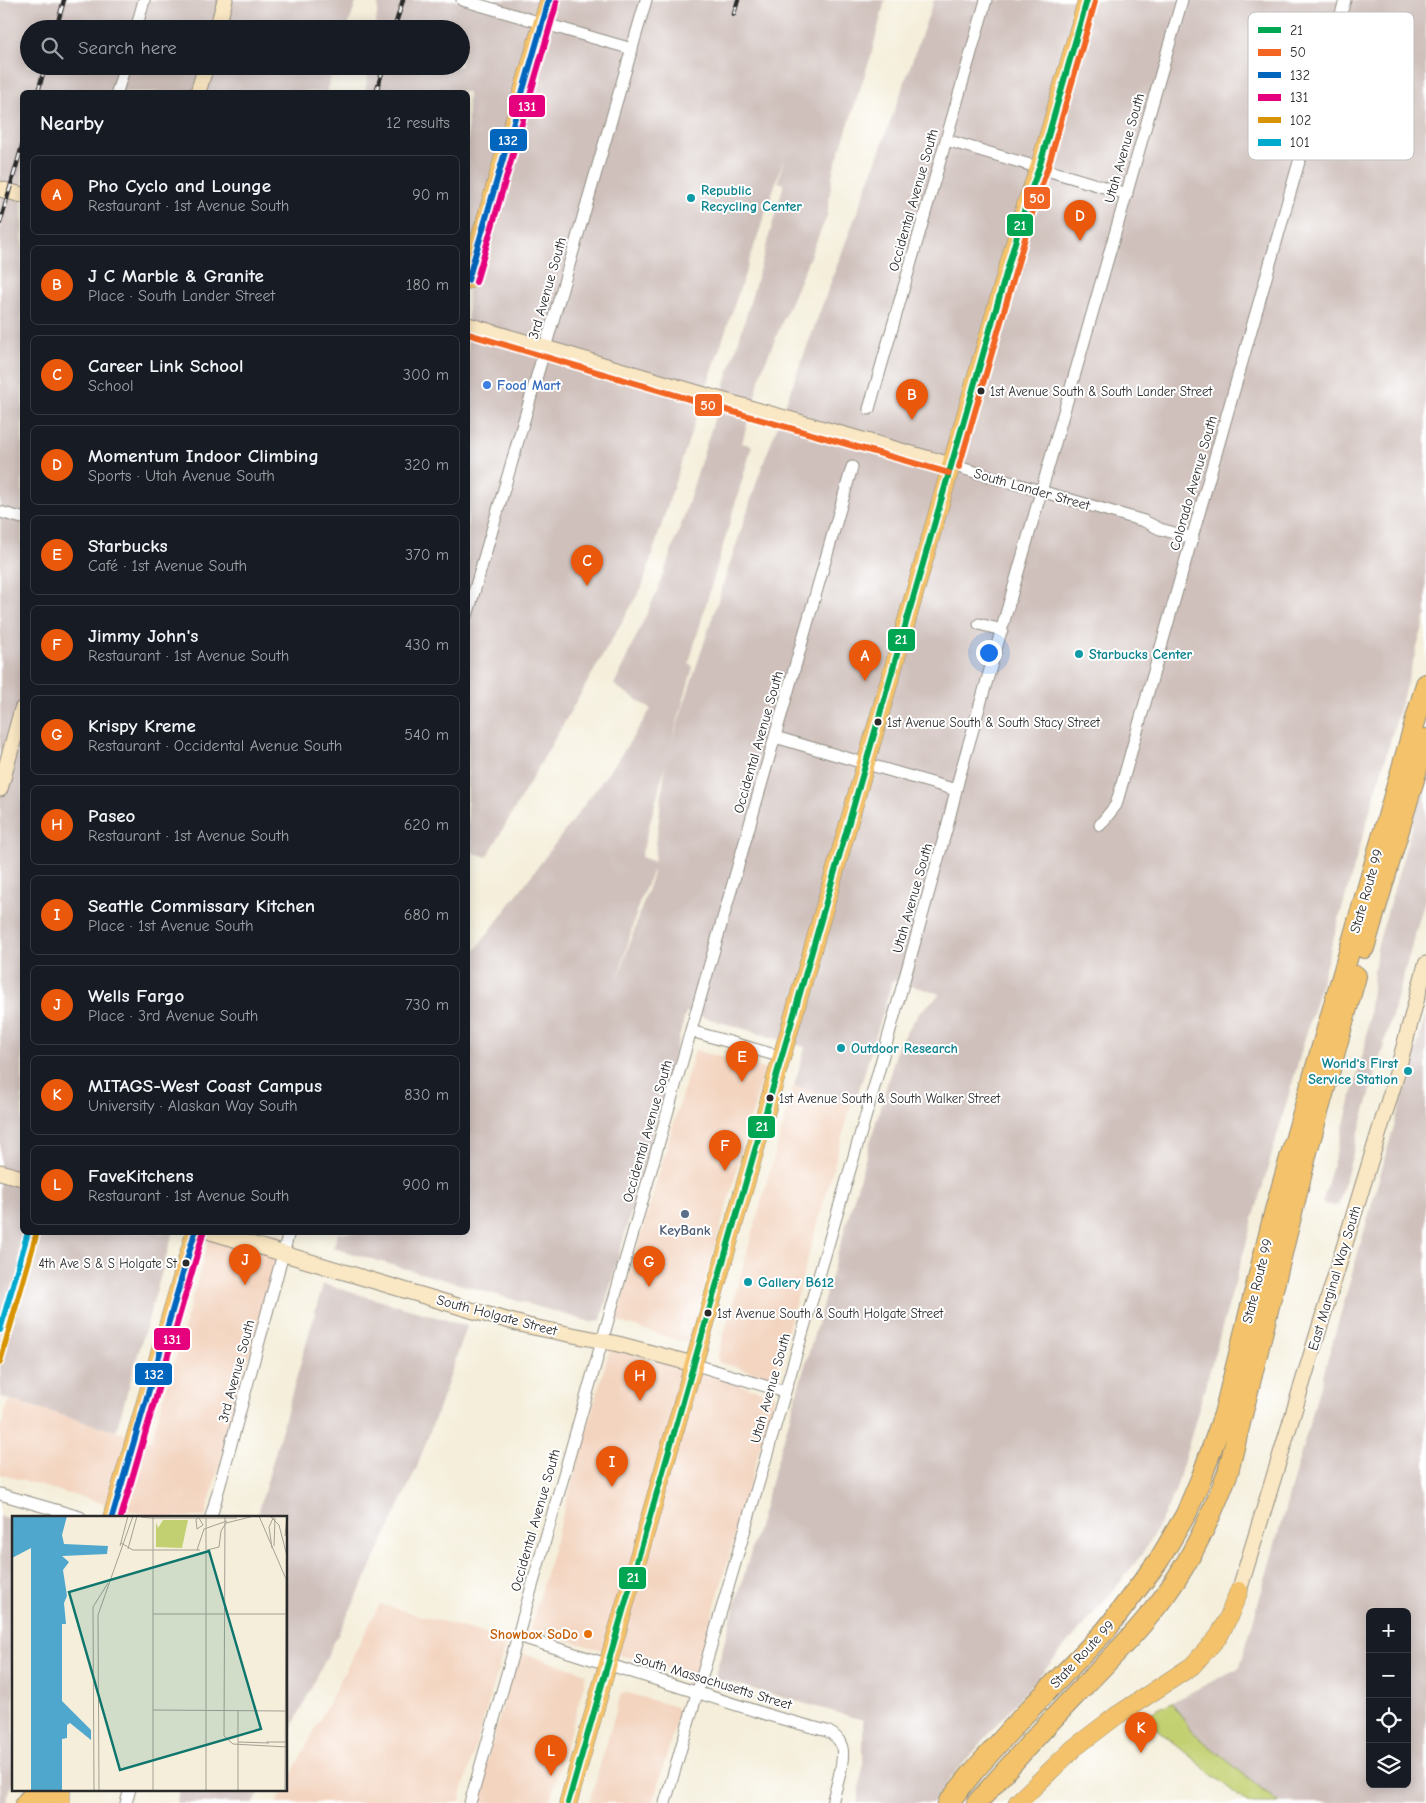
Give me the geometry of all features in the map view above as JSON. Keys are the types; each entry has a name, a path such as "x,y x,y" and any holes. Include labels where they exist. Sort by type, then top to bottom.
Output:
{"highway":[{"name":"State Route 99","path":"948,1803 973,1772 1106,1630 1159,1560 1186,1514 1224,1414 1275,1210 1426,684"},
{"name":"State Route 99","path":"977,1803 1120,1649 1166,1594 1199,1542 1215,1507 1228,1472 1307,1152 1362,955 1426,739"},
{"path":"26,1803 38,1790"}],"main road":[{"path":"220,20 226,0"},
{"path":"470,273 549,0"},
{"path":"568,1803 1086,0"},
{"path":"199,90 203,75"},
{"path":"0,189 20,194"},
{"name":"South Lander Street","path":"470,326 951,465"},
{"path":"0,789 20,716"},
{"name":"East Marginal Way South","path":"1239,1591 1392,1089 1426,964"},
{"path":"0,1172 20,1177"},
{"path":"112,1516 194,1235"},
{"name":"South Holgate Street","path":"221,1235 528,1326 602,1340 694,1364"},
{"path":"1021,1801 1074,1748 1116,1716 1192,1666 1219,1636 1239,1591"},
{"path":"26,1803 28,1790"},
{"path":"36,1803 39,1790"},
{"path":"43,1803 47,1790"},
{"path":"61,1790 61,1803"}],"street":[{"path":"138,20 144,0"},
{"path":"462,0 632,49"},
{"name":"3rd Avenue South","path":"470,607 646,0"},
{"name":"Occidental Avenue South","path":"869,409 986,0"},
{"name":"Utah Avenue South","path":"666,1803 875,1084 949,822 956,790 1182,0"},
{"path":"118,90 122,75"},
{"path":"946,140 1127,194"},
{"name":"Colorado Avenue South","path":"1100,825 1116,805 1300,160"},
{"name":"South Lander Street","path":"951,465 1144,521 1160,529 1193,538"},
{"name":"Occidental Avenue South","path":"470,1803 852,467"},
{"path":"0,512 20,517"},
{"path":"979,624 1002,630"},
{"path":"775,737 956,790"},
{"path":"691,1031 782,1057"},
{"name":"3rd Avenue South","path":"211,1516 289,1235"},
{"name":"South Holgate Street","path":"694,1364 785,1392"},
{"path":"0,1494 77,1516"},
{"name":"South Massachusetts Street","path":"518,1636 827,1731 834,1735 842,1747 841,1763 832,1803"},
{"path":"126,1803 130,1790"}],"shaded area":[{"path":"0,0 357,0 350,20 20,20 20,75 332,75 327,90 20,90 20,1235 172,1235 116,1431 0,1397"},
{"path":"379,0 885,0 871,56 833,171 827,216 762,370 742,443 752,446 689,663 693,667 671,744 759,475 934,0 1426,0 1426,616 1175,1492 1142,1554 1119,1584 950,1779 932,1803 857,1803 863,1766 863,1720 714,1678 899,1043 919,1013 940,994 893,980 855,1103 794,1086 805,1047 686,1012 601,1320 591,1322 333,1248 337,1235 470,1235 470,957 617,761 651,709 614,685 658,589 683,519 742,330 784,184 778,182 784,158 682,460 642,587 487,857 470,852 470,90 365,90 368,75 470,75 470,20 376,20","holes":["665,766 654,862 641,857","653,870 617,982 640,900"]},
{"path":"1426,777 1426,896 1338,1206 1322,1204 1365,1047 1377,948"},
{"path":"1426,1014 1426,1803 1279,1803 1191,1731 1172,1702 1240,1667"},
{"path":"695,1050 765,1069 688,1343 616,1321"},
{"path":"794,1086 852,1102 774,1378 718,1362 718,1355"},
{"path":"210,1235 282,1235 205,1516 147,1516 0,1474 0,1431 9,1400 151,1441"},
{"path":"323,1284 467,1326 417,1467 369,1572 288,1735 288,1516 257,1516"},
{"path":"610,1348 775,1395 695,1676 530,1630"},
{"path":"0,1516 12,1519 12,1784 6,1803 0,1803"},
{"path":"380,1604 507,1640 459,1803 277,1803 284,1790 288,1790 288,1781"},
{"path":"524,1654 586,1673 549,1803 475,1803 513,1670"},
{"path":"624,1692 676,1707 679,1712 653,1803 589,1803 621,1694"},
{"path":"180,1790 260,1790 254,1803 176,1803"}],"green space":[{"path":"1172,1702 1191,1731 1279,1803 1247,1803 1142,1717"}],"railway":[{"path":"58,20 64,0"},
{"path":"397,20 403,0"},
{"path":"734,14 738,0"},
{"path":"39,90 43,75"},
{"path":"377,90 381,75"},
{"path":"0,223 20,153"}],"transit line":[{"name":"132","path":"470,273 549,0"},
{"name":"21","path":"568,1803 1026,204 1039,168 1087,0"},
{"name":"131","path":"476,282 557,2"},
{"name":"50","path":"959,467 1095,2"},
{"name":"50","path":"470,335 949,473"},
{"name":"101","path":"0,1330 27,1235"},
{"name":"102","path":"0,1362 36,1235"},
{"name":"132","path":"112,1516 194,1235"},
{"name":"131","path":"121,1516 203,1235"}],"place":[{"name":"Republic Recycling Center","path":"691,198"},
{"name":"Momentum Indoor Climbing","path":"1080,241"},
{"name":"Food Mart","path":"487,385"},
{"name":"1st Avenue South & South Lander Street","path":"981,391"},
{"name":"J C Marble & Granite","path":"912,420"},
{"name":"Career Link School","path":"587,586"},
{"name":"Starbucks Center","path":"1079,654"},
{"name":"Pho Cyclo and Lounge","path":"865,681"},
{"name":"1st Avenue South & South Stacy Street","path":"878,722"},
{"name":"Outdoor Research","path":"841,1048"},
{"name":"World's First Service Station","path":"1408,1071"},
{"name":"Starbucks","path":"742,1082"},
{"name":"1st Avenue South & South Walker Street","path":"770,1098"},
{"name":"Jimmy John's","path":"725,1171"},
{"name":"KeyBank","path":"685,1214"},
{"name":"4th Ave S & S Holgate St","path":"186,1263"},
{"name":"Gallery B612","path":"748,1282"},
{"name":"Wells Fargo","path":"245,1285"},
{"name":"Krispy Kreme","path":"649,1287"},
{"name":"1st Avenue South & South Holgate Street","path":"708,1313"},
{"name":"Paseo","path":"640,1401"},
{"name":"Seattle Commissary Kitchen","path":"612,1487"},
{"name":"Showbox SoDo","path":"588,1634"},
{"name":"MITAGS-West Coast Campus","path":"1141,1753"},
{"name":"FaveKitchens","path":"551,1776"}]}
